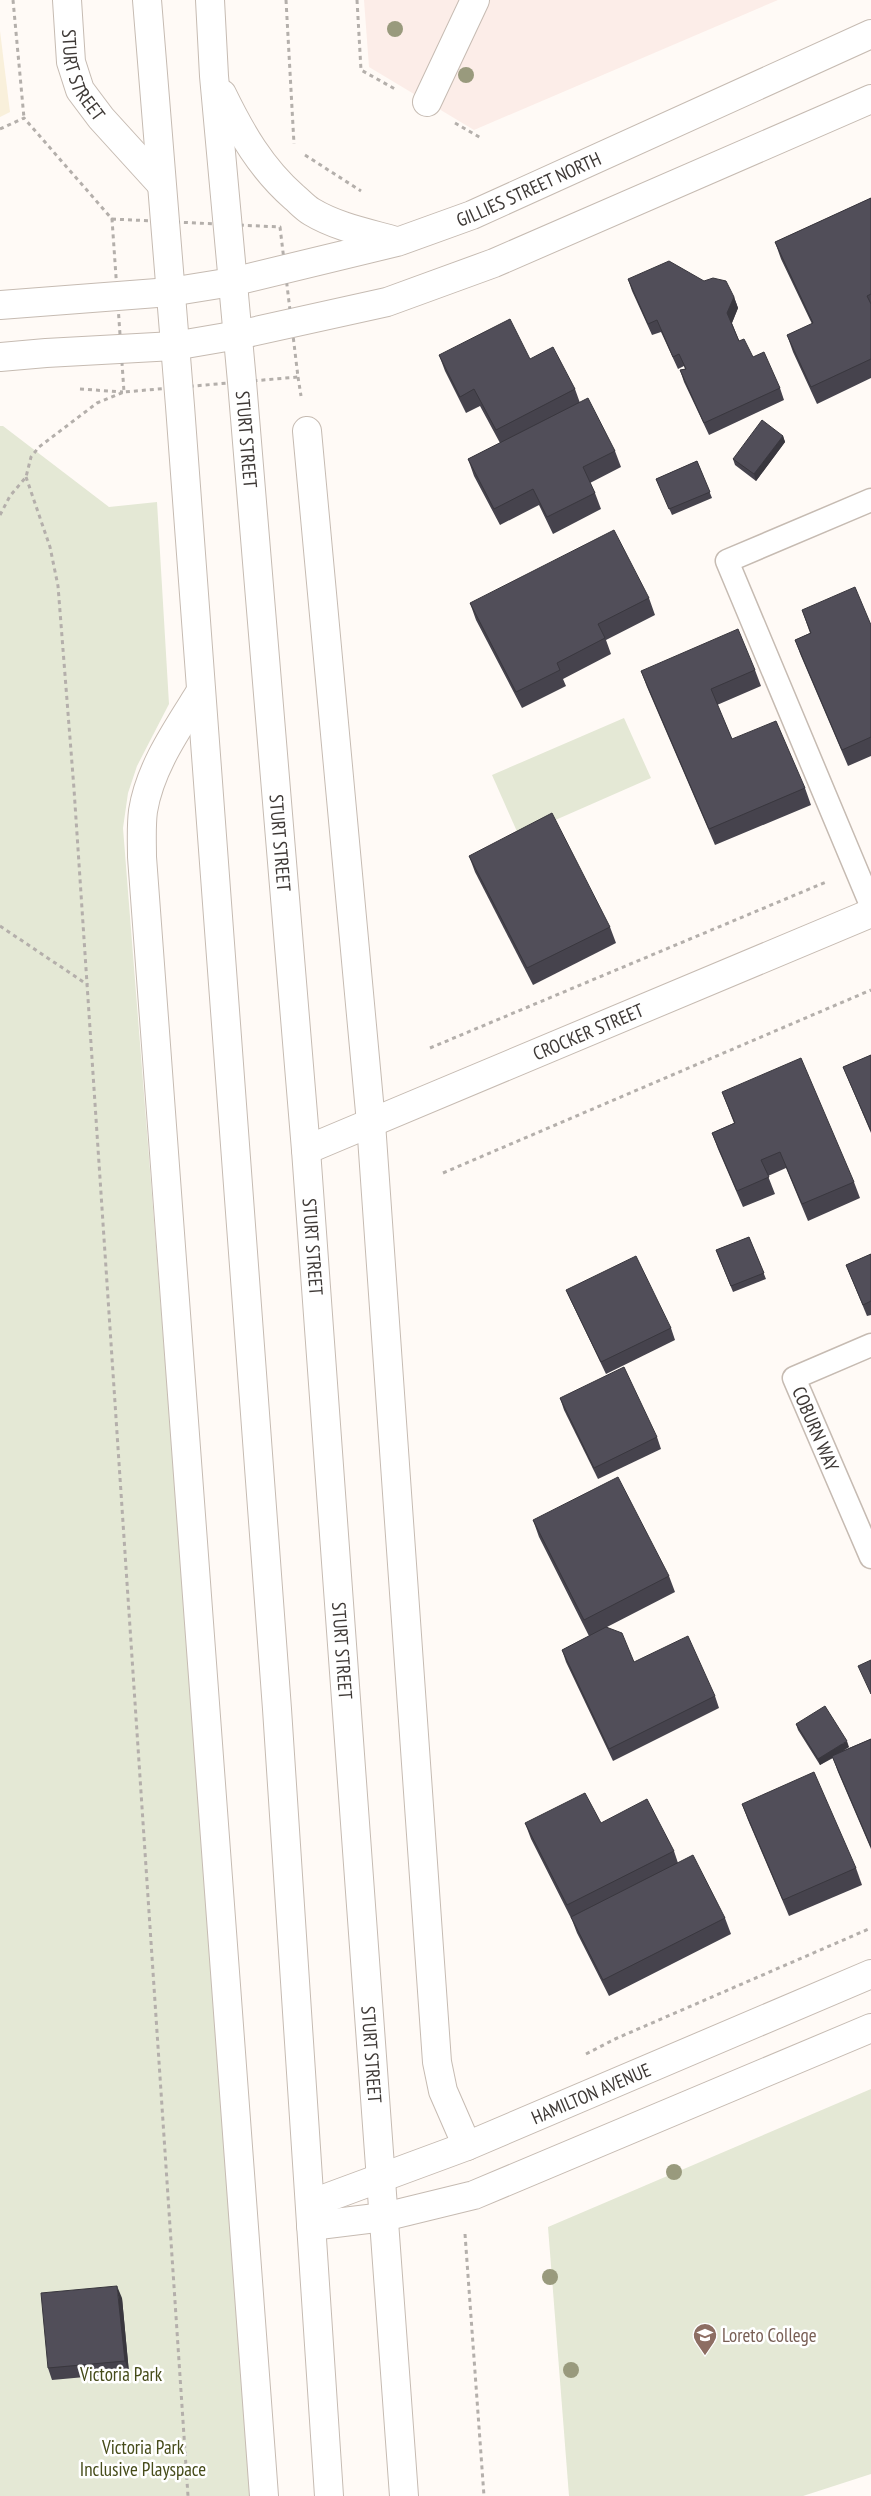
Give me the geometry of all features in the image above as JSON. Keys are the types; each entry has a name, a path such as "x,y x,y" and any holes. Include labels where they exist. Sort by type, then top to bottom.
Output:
{"main road":[{"name":"STURT STREET","path":"67,0 71,62 80,90 102,118 161,184"},
{"path":"147,0 277,1709 329,2496"},
{"name":"STURT STREET","path":"210,0 214,76 238,335 306,1150 404,2496"},
{"path":"427,102 475,0"},
{"name":"GILLIES STREET NORTH","path":"0,305 170,292 232,282 397,242 472,216 871,34"},
{"path":"214,76 239,130 258,160 283,188 311,212 340,225 397,242"},
{"path":"0,357 46,352 174,346 238,335 387,302 494,263 871,99"},
{"path":"307,431 371,1123 437,2062 443,2091 468,2146"},
{"path":"201,691 173,736 151,784 144,810 142,858 264,2496"},
{"name":"CROCKER STREET","path":"306,1150 871,913"},
{"name":"HAMILTON AVENUE","path":"310,2215 382,2177 468,2146 871,1974"},
{"path":"310,2215 384,2217 462,2199 525,2175 871,2028"}],"lane":[{"path":"871,500 727,561 871,906"},
{"name":"COBURN WAY","path":"871,1345 794,1378 871,1557"}],"path":[{"path":"13,0 24,118 112,219"},
{"path":"286,0 294,148"},
{"path":"357,0 361,70"},
{"path":"0,129 24,118"},
{"path":"302,154 361,191"},
{"path":"254,226 280,227 280,240"},
{"path":"0,515 10,496 26,477 31,457 39,447 97,404 124,392"},
{"path":"26,477 50,547 58,586 88,984 188,2496"},
{"path":"430,1048 856,868"},
{"path":"0,926 88,984"},
{"path":"443,1174 871,990"},
{"path":"580,2058 615,2039 871,1928"},
{"path":"462,2199 484,2496"}],"shaded area":[{"path":"364,0 778,0 474,130 369,67"},
{"path":"0,31 10,112 0,117"}],"green space":[{"name":"Victoria Park","path":"0,426 3,426 109,507 157,502 169,704 137,766 128,793 123,828 229,2170 252,2496 0,2496"},
{"path":"624,718 651,778 519,836 492,775"},
{"name":"Loreto College","path":"871,2089 871,2474 803,2496 569,2496 548,2227"}],"building":[{"path":"871,198 871,294 867,296 871,304 871,359 811,387 787,335 813,323 775,242"},
{"path":"669,261 704,281 713,278 726,281 734,297 727,313 739,341 744,339 753,357 764,352 780,388 704,423 680,370 686,369 679,354 673,357 657,320 648,324 628,279"},
{"path":"510,319 530,359 553,347 575,389 496,430 474,389 460,397 439,355"},
{"path":"588,398 615,451 583,467 595,493 547,517 533,489 494,509 468,459"},
{"path":"762,420 783,436 754,474 733,459"},
{"path":"697,461 710,492 669,509 656,479"},
{"path":"614,530 649,598 598,624 605,638 557,663 560,670 516,692 470,603"},
{"path":"855,587 871,625 871,737 842,750 795,640 811,633 802,610"},
{"path":"738,629 755,670 711,689 732,739 776,721 805,788 709,829 641,671"},
{"path":"552,813 610,927 527,968 469,856"},
{"path":"871,1055 871,1131 843,1067"},
{"path":"801,1058 854,1182 802,1204 780,1152 761,1160 769,1177 737,1191 712,1133 735,1123 722,1092"},
{"path":"749,1237 764,1273 731,1286 716,1250"},
{"path":"871,1254 871,1301 863,1305 846,1265"},
{"path":"636,1256 671,1328 601,1362 566,1290"},
{"path":"624,1367 657,1437 594,1468 560,1398"},
{"path":"618,1477 669,1576 584,1620 533,1520"},
{"path":"606,1627 622,1633 634,1662 688,1636 715,1696 609,1749 562,1650"},
{"path":"871,1660 871,1694 858,1666"},
{"path":"825,1706 847,1741 818,1759 796,1724"},
{"path":"871,1739 871,1847 832,1756"},
{"path":"814,1772 856,1868 783,1900 742,1804"},
{"path":"585,1793 601,1823 647,1799 674,1851 567,1905 525,1823"},
{"path":"693,1855 725,1918 603,1980 571,1917"},
{"path":"117,2286 125,2361 48,2368 41,2293"}],"place":[{"name":"Loreto College","path":"705,2356"}],"park label":[{"name":"Victoria Park Inclusive Playspace","path":"143,2458"}]}
